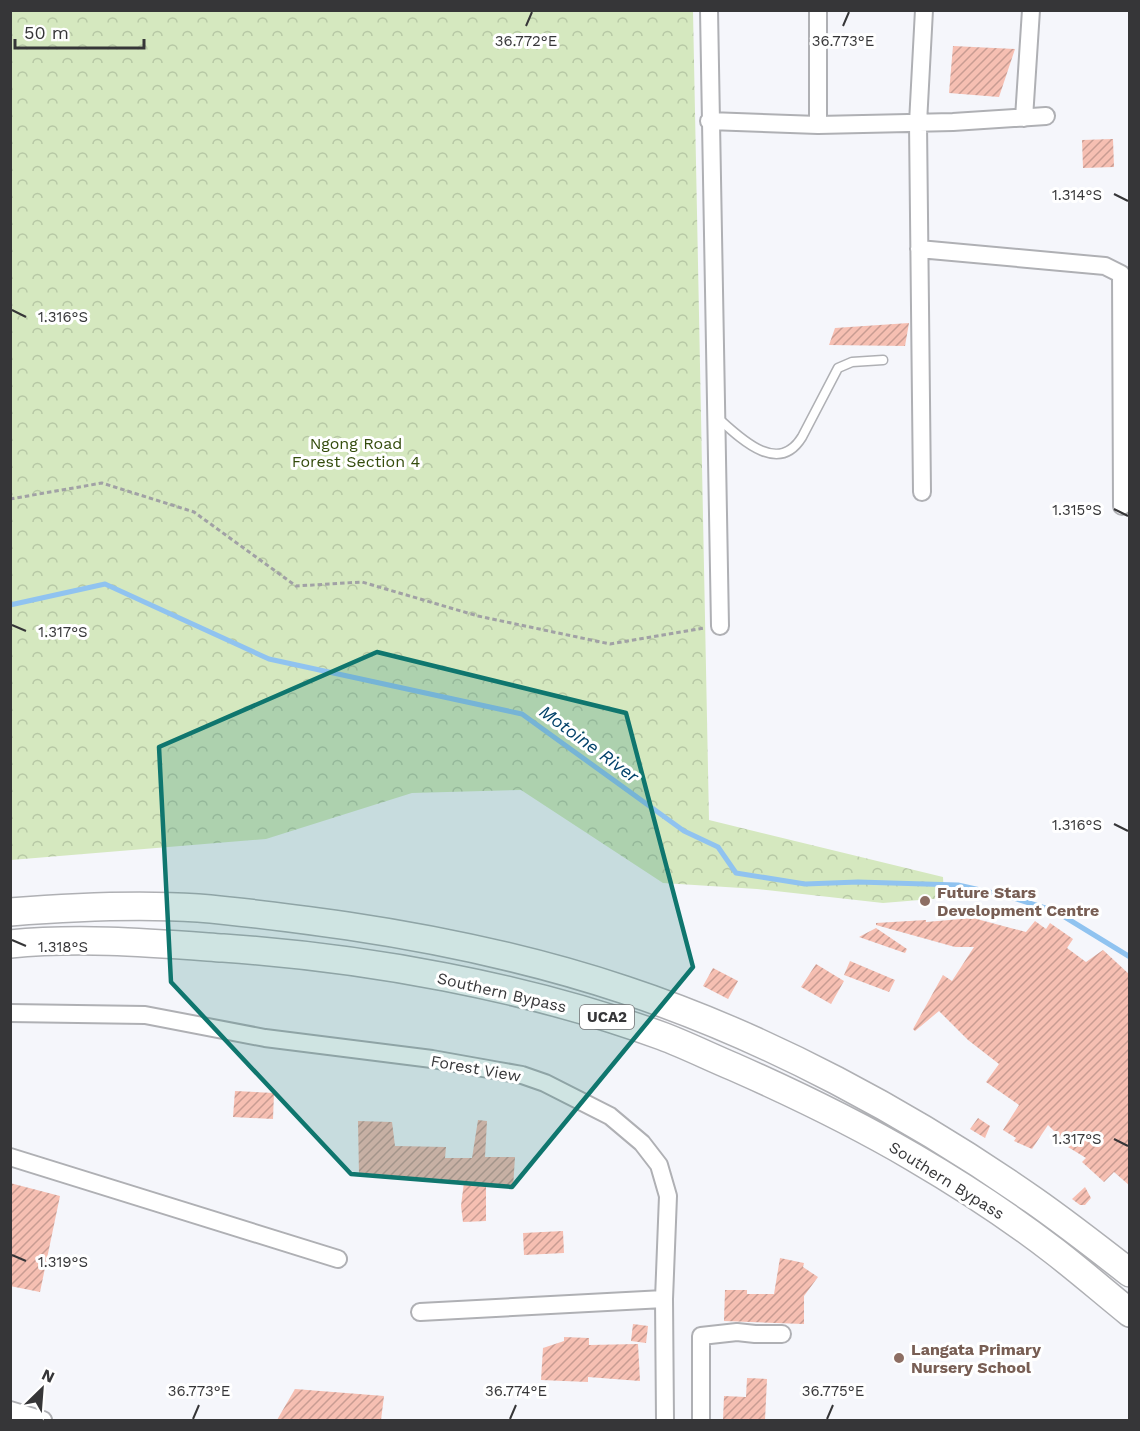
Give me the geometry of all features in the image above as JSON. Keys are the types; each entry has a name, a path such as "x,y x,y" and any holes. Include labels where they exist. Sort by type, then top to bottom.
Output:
{"highway":[{"name":"Southern Bypass","path":"10,912 152,906 275,915 412,937 521,959 624,989 758,1043 836,1081 926,1131 1035,1201 1130,1273"},
{"name":"Southern Bypass","path":"10,944 44,941 142,942 277,951 354,961 447,978 598,1014 664,1037 760,1078 835,1114 914,1157 992,1207 1053,1250 1130,1312"}],"street":[{"path":"709,10 709,121 720,626"},
{"path":"818,10 818,125"},
{"path":"922,492 918,123 924,10"},
{"path":"1024,118 1031,10"},
{"path":"709,121 818,125 918,123 1046,116"},
{"path":"919,249 1105,266 1121,274 1122,506"},
{"name":"Forest View","path":"10,1013 145,1015 265,1038 432,1059 522,1075 544,1083 610,1116 642,1143 659,1165 668,1196 664,1299 665,1420"},
{"path":"10,1157 338,1259"},
{"path":"420,1312 664,1299"},
{"path":"701,1420 701,1336 737,1332 782,1334"},
{"path":"10,1410 43,1420"}],"lane":[{"path":"716,415 743,441 756,449 768,453 788,451 797,445 802,437 840,366 852,362 883,360"}],"path":[{"path":"10,499 102,483 194,512 296,586 362,582 478,616 610,644 720,626"}],"highlighted area":[{"path":"377,652 626,713 693,967 512,1187 351,1174 171,982 159,747"}],"green space":[{"name":"Ngong Road Forest Section 4","path":"11,10 693,11 709,820 943,877 944,898 883,903 757,889 663,883 521,790 412,793 266,839 11,860"}],"building":[{"path":"953,46 1015,49 999,97 949,93"},
{"path":"1113,139 1114,167 1083,168 1082,140"},
{"path":"909,323 905,346 829,345 835,328"},
{"path":"973,918 1026,932 1035,921 1046,929 1050,923 1073,939 1067,948 1086,962 1103,950 1130,975 1130,1186 1114,1172 1104,1182 1082,1162 1086,1158 1068,1147 1048,1125 1032,1149 1014,1141 1016,1138 1003,1130 1019,1105 986,1082 999,1064 968,1040 939,1011 915,1031 913,1029 943,975 952,981 974,947 955,947 876,925 876,923"},
{"path":"876,928 907,949 905,953 859,937"},
{"path":"850,961 895,980 889,992 844,975"},
{"path":"816,964 844,981 831,1004 801,987"},
{"path":"713,968 738,981 728,999 703,986"},
{"path":"235,1091 274,1093 273,1119 233,1117"},
{"path":"978,1118 990,1126 985,1138 970,1129"},
{"path":"478,1120 487,1121 485,1157 515,1157 513,1188 486,1187 486,1221 463,1222 461,1206 464,1182 417,1181 359,1175 358,1121 392,1122 395,1146 446,1147 445,1158 472,1158"},
{"path":"10,1183 60,1196 40,1292 10,1286"},
{"path":"1085,1187 1091,1198 1085,1205 1080,1205 1072,1199"},
{"path":"563,1231 564,1253 524,1255 523,1233"},
{"path":"780,1258 804,1263 803,1267 818,1277 804,1296 804,1324 724,1321 725,1290 747,1290 747,1294 774,1294"},
{"path":"633,1324 648,1326 646,1343 631,1341"},
{"path":"564,1337 589,1338 589,1345 638,1344 640,1381 588,1377 588,1382 541,1380 543,1348 564,1341"},
{"path":"747,1378 767,1379 765,1420 723,1420 724,1396 746,1397"},
{"path":"295,1389 384,1396 381,1420 277,1420"}],"waterway":[{"name":"Motoine River","path":"10,605 105,584 269,659 522,714 684,831 718,847 736,873 805,884 858,882 958,885 1007,896 1055,911 1130,957"}],"place":[{"name":"Future Stars Development Centre","path":"925,901"},
{"name":"Langata Primary Nursery School","path":"899,1358"}]}
